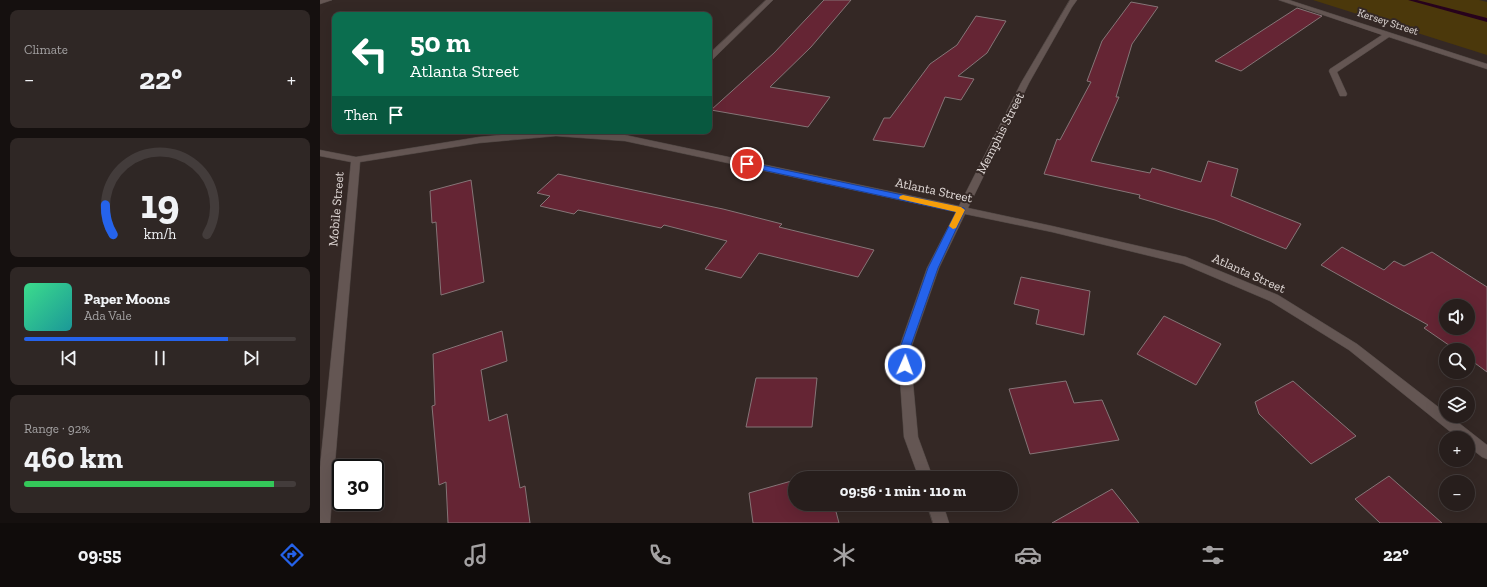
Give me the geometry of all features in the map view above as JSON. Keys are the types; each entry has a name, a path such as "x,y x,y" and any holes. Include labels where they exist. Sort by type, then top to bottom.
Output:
{"street":[{"path":"320,2 329,0"},
{"path":"712,55 770,0"},
{"name":"Memphis Street","path":"923,471 911,437 904,351 933,268 961,210 1025,83 1068,6 1074,0"},
{"name":"Kersey Street","path":"1282,0 1487,67"},
{"path":"1343,94 1333,71 1389,34"},
{"name":"Atlanta Street","path":"320,153 356,160 479,140 545,134"},
{"name":"Atlanta Street","path":"592,134 628,135 1059,231 1186,261 1274,298 1353,347 1487,453"},
{"name":"Mobile Street","path":"322,523 356,160"},
{"path":"937,511 941,523"}],"shaded area":[{"path":"1313,0 1479,0 1487,2 1487,55"}],"building":[{"path":"824,0 851,0 811,47 770,87 830,97 808,127 712,110 774,53"},
{"path":"1131,2 1158,7 1132,44 1116,97 1119,97 1091,161 1150,173 1152,168 1201,182 1208,161 1238,169 1231,196 1301,224 1286,249 1215,220 1139,198 1140,195 1044,174 1057,139 1060,140 1091,82 1087,81 1102,41"},
{"path":"1297,8 1322,16 1241,71 1215,61"},
{"path":"976,16 1006,21 987,53 958,76 974,79 961,100 945,97 924,147 873,140 884,118 890,118 930,64 957,45"},
{"path":"558,174 723,209 782,224 779,227 874,250 858,277 759,253 741,278 705,269 727,241 664,225 661,228 578,210 574,214 540,206 550,196 537,193"},
{"path":"471,180 484,282 441,295 436,222 432,223 430,191"},
{"path":"1342,247 1384,270 1394,261 1404,266 1432,252 1487,287 1487,372 1475,363 1475,343 1446,343 1424,328 1428,325 1321,265"},
{"path":"1021,277 1090,291 1084,335 1036,324 1039,310 1014,304"},
{"path":"1164,316 1221,344 1196,385 1137,354"},
{"path":"502,331 507,361 481,370 489,421 507,414 520,488 525,486 530,523 448,523 446,482 439,485 432,406 435,405 433,354"},
{"path":"756,378 817,378 812,427 746,427"},
{"path":"1066,381 1074,403 1102,400 1119,440 1030,454 1009,389"},
{"path":"1293,381 1356,436 1311,464 1259,414 1255,402"},
{"path":"1389,476 1442,523 1380,523 1355,499"},
{"path":"788,482 788,511 836,511 839,523 753,523 749,493"},
{"path":"1112,489 1139,523 1052,523"}],"waterway":[{"path":"1411,0 1487,20"}],"slow traffic":[{"path":"903,198 961,210 953,226"}],"route":[{"path":"747,164 961,210 933,268 904,351 905,365"}]}
